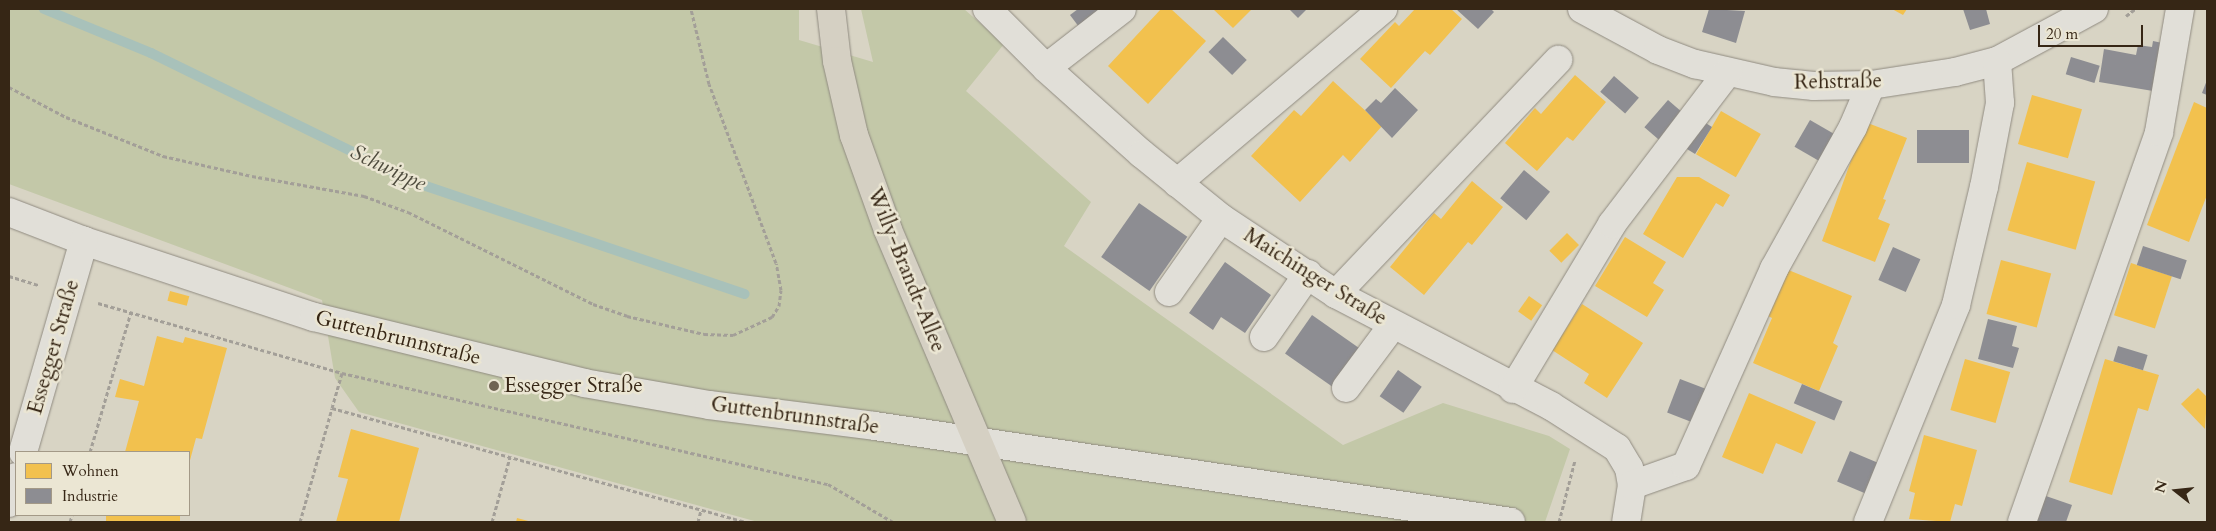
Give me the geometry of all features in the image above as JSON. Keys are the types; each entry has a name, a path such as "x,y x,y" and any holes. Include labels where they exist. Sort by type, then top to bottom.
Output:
{"main road":[{"name":"Willy-Brandt-Allee","path":"831,9 837,62 854,135 888,230 1012,522"}],"street":[{"name":"Maichinger Straße","path":"987,9 1046,68 1177,183 1221,218 1336,294 1584,425 1618,448 1629,468 1632,485 1626,522"},
{"path":"1046,68 1122,9"},
{"path":"1177,183 1383,9"},
{"name":"Rehstraße","path":"1582,9 1658,50 1728,72 1814,86 1871,84 1954,72 1998,61 2094,9"},
{"path":"2022,522 2159,132 2180,9"},
{"path":"1336,294 1558,60"},
{"path":"1868,522 1956,305 1984,187 2000,103 1998,61"},
{"path":"1513,389 1612,224 1728,72"},
{"path":"1632,485 1686,466 1774,269 1853,127 1871,84"},
{"name":"Guttenbrunnstraße","path":"9,212 84,241 314,317 584,383 709,405 977,442"},
{"path":"1169,292 1221,218"},
{"name":"Essegger Straße","path":"23,451 70,295 84,241"},
{"path":"1264,337 1308,274"},
{"path":"1346,388 1393,325"},
{"path":"977,442 1511,522"},
{"path":"9,503 15,481"}],"path":[{"path":"9,88 66,117 163,156 252,176 364,196 408,212 593,304 627,316 704,334 733,335 772,317 779,306 781,290 776,263 709,84 691,9"},
{"path":"9,276 342,373 828,484 893,522"},
{"path":"90,451 131,312"},
{"path":"300,522 342,373"},
{"path":"332,408 745,522"},
{"path":"1559,522 1584,425"},
{"path":"492,522 510,458"},
{"path":"698,522 701,510"}],"green space":[{"path":"9,9 799,9 799,40 873,62 861,9 964,9 1004,44 966,91 1091,202 1064,246 1343,445 1443,403 1549,436 1570,449 1545,522 758,522 359,412 335,378 322,300 9,184"}],"building: Wohnen":[{"path":"1161,9 1171,9 1206,41 1148,104 1108,66"},
{"path":"1213,9 1252,9 1233,28"},
{"path":"1415,9 1451,9 1462,19 1430,55 1425,51 1391,88 1360,59 1395,22 1399,26"},
{"path":"1892,9 1907,9 1903,15"},
{"path":"1575,75 1606,102 1573,141 1567,137 1537,171 1505,143 1535,108 1541,114"},
{"path":"1333,81 1382,126 1350,162 1343,155 1300,202 1251,156 1294,110 1301,116"},
{"path":"2032,95 2082,109 2068,158 2018,144"},
{"path":"2194,102 2207,108 2207,195 2189,242 2147,225"},
{"path":"1721,111 1761,134 1736,177 1696,154"},
{"path":"1865,122 1907,138 1883,199 1886,200 1878,219 1890,224 1875,262 1822,241"},
{"path":"2027,162 2095,182 2076,250 2007,230"},
{"path":"1677,177 1699,177 1730,195 1723,207 1716,203 1683,258 1643,234"},
{"path":"1472,181 1503,207 1472,245 1468,242 1424,295 1390,267 1434,213 1441,219"},
{"path":"1567,233 1579,245 1561,263 1549,251"},
{"path":"1625,237 1666,262 1653,283 1664,290 1647,317 1595,286"},
{"path":"2001,260 2051,273 2037,328 1987,314"},
{"path":"2131,263 2172,276 2155,329 2114,315"},
{"path":"1786,269 1852,296 1833,343 1838,346 1819,391 1753,363 1772,318 1766,315"},
{"path":"170,291 189,296 187,306 167,301"},
{"path":"1529,296 1542,305 1531,321 1518,312"},
{"path":"1582,304 1643,343 1607,398 1584,383 1589,374 1552,350"},
{"path":"157,336 183,343 185,337 227,348 202,439 196,438 190,460 190,451 125,451 139,401 115,397 120,379 144,386"},
{"path":"1965,359 2010,372 1996,423 1950,410"},
{"path":"2105,359 2159,375 2148,411 2138,408 2112,495 2069,482"},
{"path":"2198,388 2207,397 2205,429 2181,404"},
{"path":"1749,393 1816,422 1802,454 1776,443 1763,474 1722,457"},
{"path":"351,429 419,448 399,522 336,522 348,479 338,477"},
{"path":"1924,435 1977,450 1962,506 1955,504 1950,522 1909,519 1915,493 1909,491"},
{"path":"106,516 180,516 180,522 106,522"},
{"path":"517,518 532,522 516,522"}],"building: Industrie":[{"path":"1078,9 1101,9 1079,27 1070,15"},
{"path":"1289,9 1307,9 1298,18"},
{"path":"1456,9 1491,9 1494,12 1478,29"},
{"path":"1709,9 1745,11 1736,43 1702,32"},
{"path":"1963,9 1986,9 1990,24 1970,30"},
{"path":"1223,37 1247,60 1232,75 1208,52"},
{"path":"2153,41 2167,44 2159,92 2099,82 2104,49 2136,55 2138,45 2152,47"},
{"path":"2071,57 2100,66 2094,83 2066,74"},
{"path":"1614,76 1639,98 1625,113 1600,92"},
{"path":"2207,80 2207,95 2202,93"},
{"path":"1395,88 1418,110 1392,138 1365,110 1376,99 1381,103"},
{"path":"1668,100 1683,113 1659,140 1644,127"},
{"path":"1701,120 1712,127 1695,154 1684,147"},
{"path":"1810,120 1838,136 1822,163 1794,147"},
{"path":"1917,130 1969,130 1969,163 1917,163"},
{"path":"1524,170 1550,192 1526,220 1500,198"},
{"path":"1139,203 1187,237 1149,291 1101,257"},
{"path":"2143,246 2187,260 2181,279 2137,265"},
{"path":"1893,247 1920,259 1906,292 1878,280"},
{"path":"1225,262 1271,295 1245,333 1221,317 1213,330 1189,313"},
{"path":"1312,315 1361,349 1334,388 1285,354"},
{"path":"1988,319 2017,326 2012,346 2019,348 2013,368 1978,359"},
{"path":"2118,346 2148,355 2143,370 2113,361"},
{"path":"1398,370 1422,387 1403,413 1380,396"},
{"path":"1680,379 1711,391 1698,424 1667,413"},
{"path":"1802,384 1843,401 1834,421 1794,403"},
{"path":"1850,451 1883,465 1870,495 1837,481"},
{"path":"2043,495 2072,505 2066,522 2033,522"}],"waterway":[{"name":"Schwippe","path":"44,9 151,53 414,182 745,294"}],"place":[{"name":"Essegger Straße","path":"494,386"}]}
